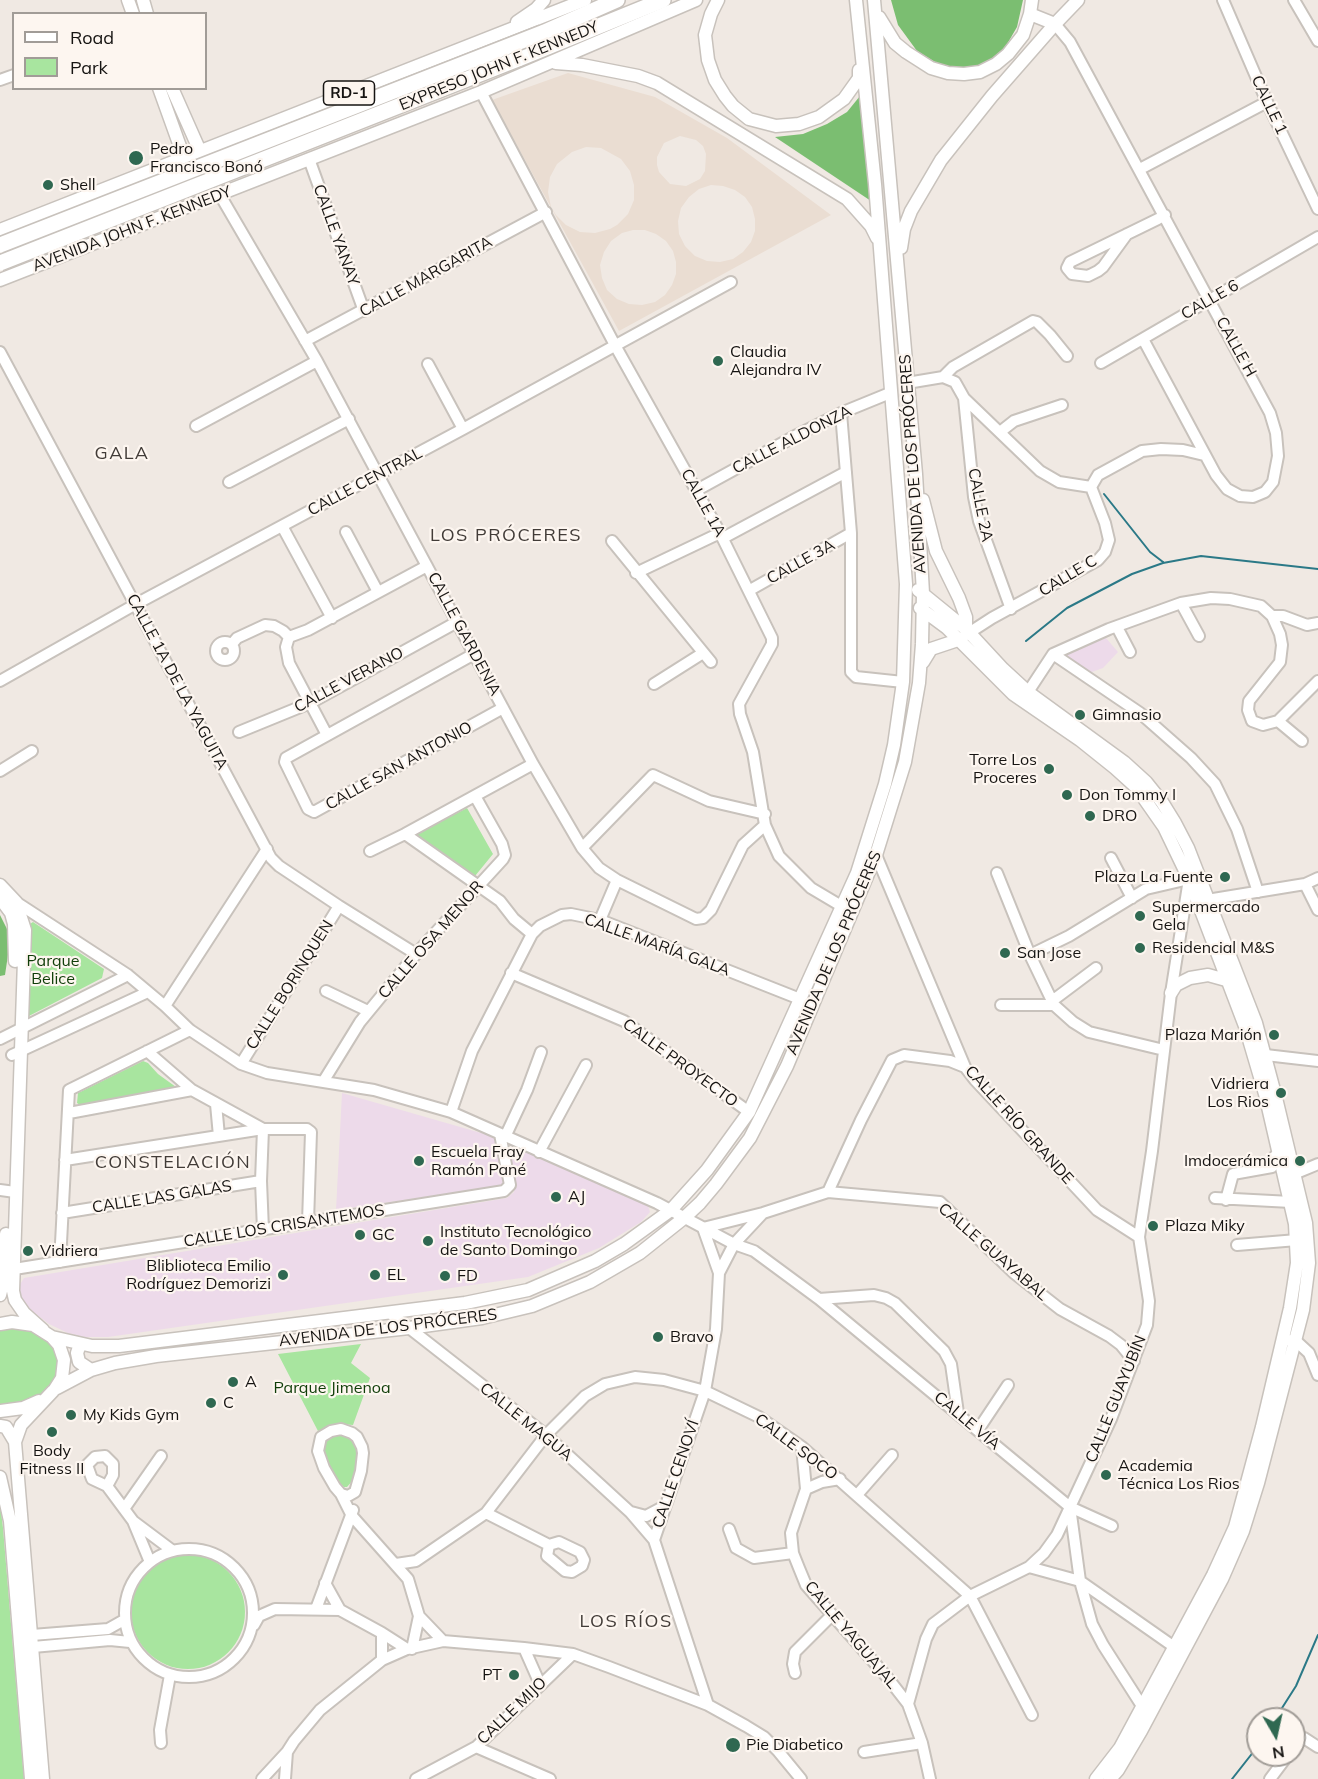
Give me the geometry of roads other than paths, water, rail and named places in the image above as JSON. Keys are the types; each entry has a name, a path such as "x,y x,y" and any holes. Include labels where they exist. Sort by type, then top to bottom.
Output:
{"highway":[{"name":"EXPRESO JOHN F. KENNEDY","path":"0,245 542,33 617,0"},
{"name":"EXPRESO JOHN F. KENNEDY","path":"0,263 663,0"}],"main road":[{"path":"499,34 536,9 544,0"},
{"path":"499,34 585,0"},
{"name":"AVENIDA JOHN F. KENNEDY","path":"0,280 481,92 696,0"},
{"path":"718,0 706,27 705,43 711,70 725,96 749,119 776,126 798,124 819,117 837,106 853,89 859,78 860,51"},
{"name":"AVENIDA DE LOS PRÓCERES","path":"0,1324 23,1323 80,1344 119,1346 390,1313 499,1297 528,1290 595,1261 624,1244 671,1210 707,1170 749,1113 857,873 885,784 894,745 903,682 907,598 875,184 856,0"},
{"path":"875,5 891,37 906,52 932,68 948,73 964,74 980,72 996,64 1008,54 1023,35 1032,0"},
{"path":"898,273 904,229 911,210 941,160 992,96 1077,0"},
{"name":"AVENIDA DE LOS PRÓCERES","path":"0,1411 32,1405 55,1389 91,1370 115,1363 156,1356 409,1328 508,1312 590,1282 640,1253 684,1218 734,1162 765,1112 787,1066 876,855 905,762 920,670 923,593 916,474 875,5"},
{"path":"1030,14 1055,24"},
{"name":"RD-1","path":"0,230 499,34"},
{"path":"552,63 582,65 638,76 657,84 847,199 871,226 880,244"},
{"path":"160,90 191,177 200,188 220,195"},
{"path":"173,90 220,195"},
{"path":"722,122 733,106"},
{"path":"243,134 227,146 222,153 222,165 228,177 239,180 258,180"},
{"path":"143,174 167,171 174,173 182,182 184,193 182,200 163,216"},
{"path":"916,474 936,551 959,598 968,630"},
{"path":"906,584 923,593 968,630 1025,696 1136,787 1164,827 1189,879 1202,900 1256,1023 1259,1054 1279,1154 1291,1202 1308,1239 1295,1282 1254,1459 1235,1527 1178,1650 1146,1709 1096,1779"},
{"path":"907,598 947,628 1000,682 1124,762 1146,782 1162,802 1188,848 1226,980 1259,1054 1294,1174 1308,1239 1307,1290 1296,1341 1243,1531 1222,1580 1178,1650"},
{"path":"920,670 931,649 958,640"},
{"path":"0,885 11,913 16,938 17,1031 8,1191 9,1270 3,1293 15,1300 24,1313 48,1334 58,1345 64,1360 62,1378 55,1389 21,1425 15,1442 42,1779"},
{"path":"1171,993 1176,985 1190,978 1208,975 1226,980"},
{"path":"80,1344 77,1349 77,1358 91,1370"},
{"path":"0,1426 6,1427 15,1442"},
{"path":"0,1477 10,1521 31,1779"},
{"path":"1110,1779 1129,1752 1146,1709"}],"street":[{"name":"CALLE 1","path":"1223,0 1266,102 1318,209"},
{"path":"1294,0 1318,41"},
{"name":"CALLE H","path":"1055,24 1070,42 1270,413 1276,433 1278,456 1273,482 1265,492 1253,497 1240,496 1227,489 1204,455 1143,339"},
{"name":"CALLE 1A","path":"481,92 616,347 697,490 750,590 773,641 739,704 740,714 753,752 765,820 779,856 811,888 843,907"},
{"path":"1140,169 1266,102"},
{"name":"CALLE YANAY","path":"309,159 364,310"},
{"name":"CALLE GARDENIA","path":"220,195 317,361 533,764 582,848 599,868 616,880 696,919 703,918 711,910 743,845 765,820"},
{"name":"CALLE MARGARITA","path":"305,341 546,212"},
{"path":"1127,234 1098,271 1088,276 1072,274 1067,268 1070,262 1165,215"},
{"name":"CALLE 6","path":"1101,363 1318,237"},
{"name":"CALLE CENTRAL","path":"0,681 136,604 616,347 731,282"},
{"path":"943,377 953,366 1033,321 1050,335 1067,356"},
{"name":"CALLE 1A DE LA YAGUITA","path":"0,352 271,858 279,866 339,906 416,954"},
{"path":"196,426 317,361"},
{"path":"428,364 464,429"},
{"path":"907,383 943,377 955,382 964,398 1040,471 1059,482 1091,487 1098,476 1142,452 1161,449 1183,450 1204,455"},
{"name":"CALLE ALDONZA","path":"697,490 841,413 890,393"},
{"name":"CALLE 2A","path":"964,398 974,497 979,521 1011,609"},
{"path":"1000,432 1014,421 1062,405"},
{"path":"841,413 851,533 853,589 851,672 856,677 903,682"},
{"path":"229,482 348,419"},
{"path":"636,573 721,536 846,472"},
{"name":"CALLE C","path":"958,640 968,630 1011,609 1098,560 1105,552 1109,540 1106,523 1091,487"},
{"path":"282,526 332,618"},
{"path":"346,532 378,592"},
{"name":"CALLE 3A","path":"750,590 851,533"},
{"path":"612,541 707,657 654,684"},
{"path":"427,566 332,618 290,638 286,647 289,663 327,735 474,654"},
{"path":"1025,696 1053,654 1181,603 1230,598 1261,606 1272,616 1282,645 1280,662 1249,701 1248,710 1252,721 1263,725 1278,721 1318,681"},
{"path":"1181,603 1199,636"},
{"path":"1272,616 1293,618 1307,626 1318,623"},
{"name":"CALLE VERANO","path":"239,732 310,703 457,622"},
{"path":"232,644 237,638 266,625 274,626 290,638"},
{"path":"1117,627 1130,652"},
{"path":"1053,654 1140,712 1191,758 1215,784 1237,829 1258,892"},
{"name":"CALLE SAN ANTONIO","path":"327,735 286,758 285,762 308,809 314,812 503,708"},
{"path":"1278,721 1302,741"},
{"path":"0,771 32,751"},
{"path":"370,851 533,764"},
{"path":"582,848 653,775 709,801 765,820"},
{"name":"CALLE OSA MENOR","path":"322,1082 368,1011 416,954 503,859 505,855 502,844 476,796"},
{"path":"405,834 500,901 514,920 532,934"},
{"path":"165,1006 267,849"},
{"name":"CALLE RÍO GRANDE","path":"876,855 965,1066 975,1080 1097,1210 1139,1237"},
{"path":"1111,858 1132,898"},
{"path":"997,873 1030,955 1053,1003 1073,1022 1089,1032 1164,1050"},
{"path":"1202,900 1305,884 1318,878"},
{"path":"1030,955 1069,936 1146,889 1189,879"},
{"name":"CALLE GUAYUBÍN","path":"908,1704 926,1639 933,1624 970,1596 1029,1568 1057,1535 1111,1419 1147,1325 1149,1300 1139,1237 1171,993 1189,879"},
{"path":"600,920 616,880"},
{"path":"1305,884 1318,910"},
{"name":"CALLE VÍA","path":"5,902 128,975 190,1030 242,1064 267,1073 374,1090 450,1112 671,1210 734,1244 754,1251 819,1299 1070,1507 1112,1526"},
{"name":"CALLE BORINQUEN","path":"242,1064 339,906"},
{"name":"CALLE MARÍA GALA","path":"450,1112 472,1051 532,934 540,926 562,915 571,914 600,920 800,999"},
{"path":"1001,1005 1053,1003 1096,968"},
{"name":"CALLE PROYECTO","path":"511,973 624,1021 749,1113"},
{"path":"0,1039 128,975"},
{"path":"326,991 368,1011"},
{"path":"16,1053 148,992"},
{"path":"60,1262 70,1089 190,1030"},
{"path":"147,1051 192,1090 263,1129"},
{"path":"502,1135 527,1090 541,1052"},
{"path":"828,1192 892,1060 904,1054 950,1061 965,1066"},
{"path":"1259,1054 1318,1061"},
{"path":"539,1152 586,1065"},
{"path":"69,1113 192,1090"},
{"path":"216,1104 219,1136"},
{"path":"65,1160 263,1129 307,1129 311,1132 308,1222"},
{"path":"263,1129 261,1181 263,1230"},
{"name":"CALLE LOS CRISANTEMOS","path":"9,1270 504,1191 510,1185 502,1135"},
{"path":"1279,1154 1275,1156 1272,1167 1233,1174 1220,1199 1291,1202"},
{"path":"1294,1174 1318,1164"},
{"name":"CALLE LAS GALAS","path":"62,1213 261,1181"},
{"name":"CALLE GUAYABAL","path":"703,1228 763,1213 828,1192 940,1202 1014,1273 1060,1309 1109,1336 1121,1345 1134,1361"},
{"path":"719,1273 734,1244 763,1213"},
{"path":"703,1228 719,1273"},
{"path":"1237,1245 1308,1239"},
{"name":"CALLE CENOVÍ","path":"708,1705 654,1540 705,1391 716,1329 719,1273"},
{"path":"819,1299 874,1295 886,1298 895,1304 944,1351 951,1364 958,1413"},
{"name":"CALLE MAGUA","path":"390,1313 546,1435 630,1512 654,1540"},
{"path":"1283,1339 1296,1341 1309,1353 1318,1375"},
{"name":"CALLE SOCO","path":"396,1564 417,1561 486,1513 546,1435 585,1396 605,1384 635,1377 664,1380 705,1391 759,1417 802,1447 970,1596 1032,1715"},
{"path":"978,1430 1008,1385"},
{"path":"316,1610 352,1516 355,1492 363,1462 362,1447 352,1433 336,1430 327,1432 321,1437 318,1451 324,1468 352,1516 408,1579 419,1616 443,1641"},
{"path":"802,1447 806,1489 822,1482 840,1479"},
{"path":"857,1495 892,1455"},
{"path":"124,1509 161,1456"},
{"path":"107,1486 133,1521 150,1562"},
{"name":"CALLE YAGUAJAL","path":"806,1489 791,1533 793,1553 806,1585 908,1704 922,1743 930,1779"},
{"path":"341,1494 348,1496 355,1492"},
{"path":"630,1512 646,1516 665,1506"},
{"path":"1070,1507 1080,1581 1092,1624 1103,1645 1146,1709"},
{"path":"486,1513 549,1545"},
{"path":"133,1521 173,1551"},
{"path":"729,1529 736,1548 754,1558 793,1553"},
{"path":"252,1628 254,1612 252,1596 243,1578 230,1563 213,1553 193,1549 173,1551 150,1562 138,1573 129,1587 124,1620 130,1642 140,1656 154,1668 170,1675 192,1678 214,1673 227,1665 247,1642 259,1616 275,1609 340,1610 409,1649"},
{"name":"CALLE SOCO","path":"408,1579 417,1561"},
{"path":"1029,1568 1080,1581 1178,1650"},
{"path":"325,1583 340,1610"},
{"path":"252,1596 275,1609"},
{"path":"795,1673 793,1664 795,1652 832,1615"},
{"path":"409,1649 419,1616"},
{"path":"32,1641 108,1629 124,1620"},
{"path":"382,1633 382,1660"},
{"path":"32,1641 130,1642"},
{"path":"262,1779 320,1710 382,1660 409,1649 443,1641 573,1654 708,1705 764,1737 801,1779"},
{"path":"524,1648 540,1684"},
{"name":"CALLE MIJO","path":"416,1779 476,1747 573,1654"},
{"path":"887,1677 905,1680 916,1674"},
{"path":"161,1743 160,1730 170,1675"},
{"path":"864,1752 922,1743"},
{"path":"476,1747 550,1779"},
{"path":"285,1779 287,1752"}],"waterway":[{"path":"1104,494 1150,552 1163,562"},
{"path":"1026,641 1067,608 1132,574 1163,563 1201,556 1318,569"},
{"path":"1283,1707 1296,1686 1318,1635"},
{"path":"1232,1779 1246,1761"}],"place":[{"name":"Pedro Francisco Bonó","path":"136,158"},
{"name":"Shell","path":"48,185"},
{"name":"Claudia Alejandra IV","path":"718,361"},
{"name":"Gimnasio","path":"1080,715"},
{"name":"Torre Los Proceres","path":"1049,769"},
{"name":"Don Tommy I","path":"1067,795"},
{"name":"DRO","path":"1090,816"},
{"name":"Plaza La Fuente","path":"1225,877"},
{"name":"Supermercado Gela","path":"1140,916"},
{"name":"Residencial M&S","path":"1140,948"},
{"name":"San Jose","path":"1005,953"},
{"name":"Plaza Marión","path":"1274,1035"},
{"name":"Vidriera Los Rios","path":"1281,1093"},
{"name":"Escuela Fray Ramón Pané","path":"419,1161"},
{"name":"Imdocerámica","path":"1300,1161"},
{"name":"AJ","path":"556,1197"},
{"name":"Plaza Miky","path":"1153,1226"},
{"name":"GC","path":"360,1235"},
{"name":"Instituto Tecnológico de Santo Domingo","path":"428,1241"},
{"name":"Vidriera","path":"28,1251"},
{"name":"Bliblioteca Emilio Rodríguez Demorizi","path":"283,1275"},
{"name":"EL","path":"375,1275"},
{"name":"FD","path":"445,1276"},
{"name":"Bravo","path":"658,1337"},
{"name":"A","path":"233,1382"},
{"name":"C","path":"211,1403"},
{"name":"My Kids Gym","path":"71,1415"},
{"name":"Body Fitness II","path":"52,1432"},
{"name":"Academia Técnica Los Rios","path":"1106,1475"},
{"name":"PT","path":"514,1675"},
{"name":"Pie Diabetico","path":"733,1745"}],"district":[{"name":"GALA","path":"122,454"},
{"name":"LOS PRÓCERES","path":"506,536"},
{"name":"CONSTELACIÓN","path":"173,1163"},
{"name":"LOS RÍOS","path":"626,1622"}],"park label":[{"name":"Parque Belice","path":"53,970"},
{"name":"Parque Jimenoa","path":"332,1388"}]}
